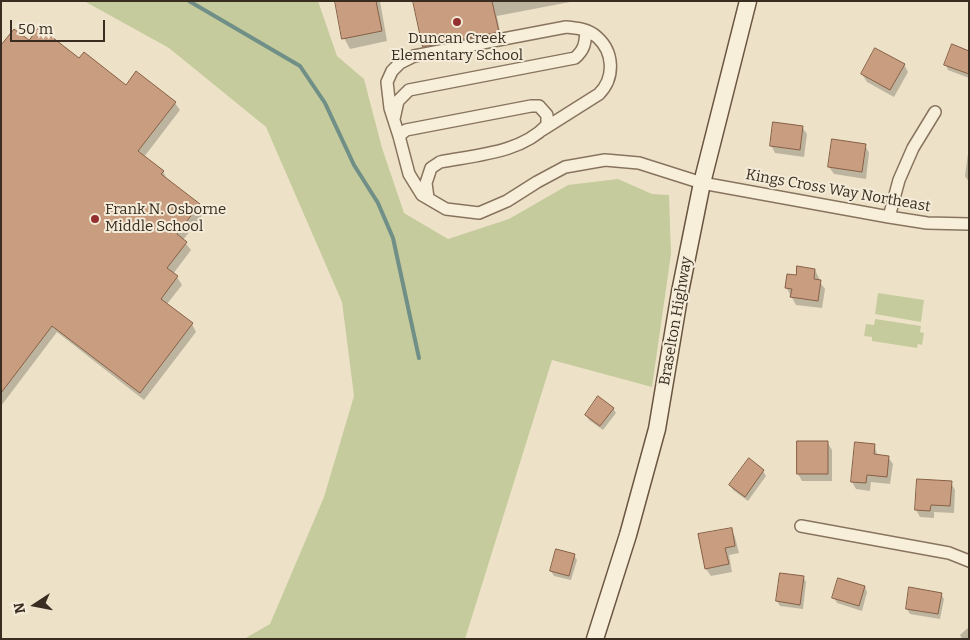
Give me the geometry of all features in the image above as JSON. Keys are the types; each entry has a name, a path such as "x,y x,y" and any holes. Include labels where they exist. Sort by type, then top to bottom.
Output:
{"main road":[{"name":"Braselton Highway","path":"595,639 628,535 657,429 680,292 702,183 748,1"}],"street":[{"path":"428,198 422,195 409,174 390,108 387,82 392,71 400,63 414,56 566,27 580,28 596,35 605,46 610,60 610,74 607,86 599,94 542,130"},
{"path":"394,121 398,101 409,90 575,58 582,52 586,30"},
{"path":"399,136 406,130 539,106 547,115 547,124 542,130 516,146 440,162 430,168 426,183 428,198"},
{"path":"889,217 899,180 913,148 935,112"},
{"name":"Kings Cross Way Northeast","path":"428,198 446,209 479,213 507,201 566,167 605,160 639,163 702,183 889,217 926,223 969,224"},
{"path":"801,526 949,553 969,561"}],"green space":[{"path":"84,1 318,1 337,56 364,79 382,148 404,213 448,239 509,219 568,185 618,179 652,194 669,195 671,254 652,387 552,360 465,639 244,639 270,624 324,497 354,396 342,302 266,127 169,48"},
{"path":"878,293 924,300 921,322 875,314"},
{"path":"875,319 921,326 920,332 924,333 922,345 918,344 917,348 872,341 872,337 864,336 866,324 874,325"}],"building":[{"path":"335,1 376,1 382,31 342,39"},
{"name":"Duncan Creek Elementary School","path":"413,1 492,1 499,32 423,47"},
{"name":"Frank N. Osborne Middle School","path":"39,27 79,58 84,52 126,85 136,71 176,102 138,151 164,171 161,174 200,204 177,234 187,242 167,268 178,276 161,299 193,323 140,393 52,326 1,393 1,45 14,29 29,40"},
{"path":"952,44 969,51 969,74 944,65"},
{"path":"875,48 905,64 890,90 861,74"},
{"path":"773,122 803,126 800,150 770,146"},
{"path":"832,139 866,144 862,172 828,167"},
{"path":"797,266 815,269 814,279 821,280 818,301 790,297 792,289 785,288 787,274 796,275"},
{"path":"598,396 614,408 600,426 585,415"},
{"path":"797,441 828,441 828,474 797,474"},
{"path":"855,442 875,444 874,454 889,456 887,477 867,475 866,483 851,482"},
{"path":"749,458 764,470 745,497 729,485"},
{"path":"917,479 952,481 950,506 931,505 930,511 915,510"},
{"path":"732,528 735,546 725,548 729,564 705,569 698,534"},
{"path":"556,549 575,554 569,576 550,571"},
{"path":"780,573 804,576 800,605 776,601"},
{"path":"838,578 865,586 859,606 832,598"},
{"path":"909,587 942,593 938,614 906,609"}],"waterway":[{"path":"189,1 300,66 325,103 354,165 378,203 393,238 419,358"}],"place":[{"name":"Duncan Creek Elementary School","path":"457,22"},
{"name":"Frank N. Osborne Middle School","path":"95,219"}]}
